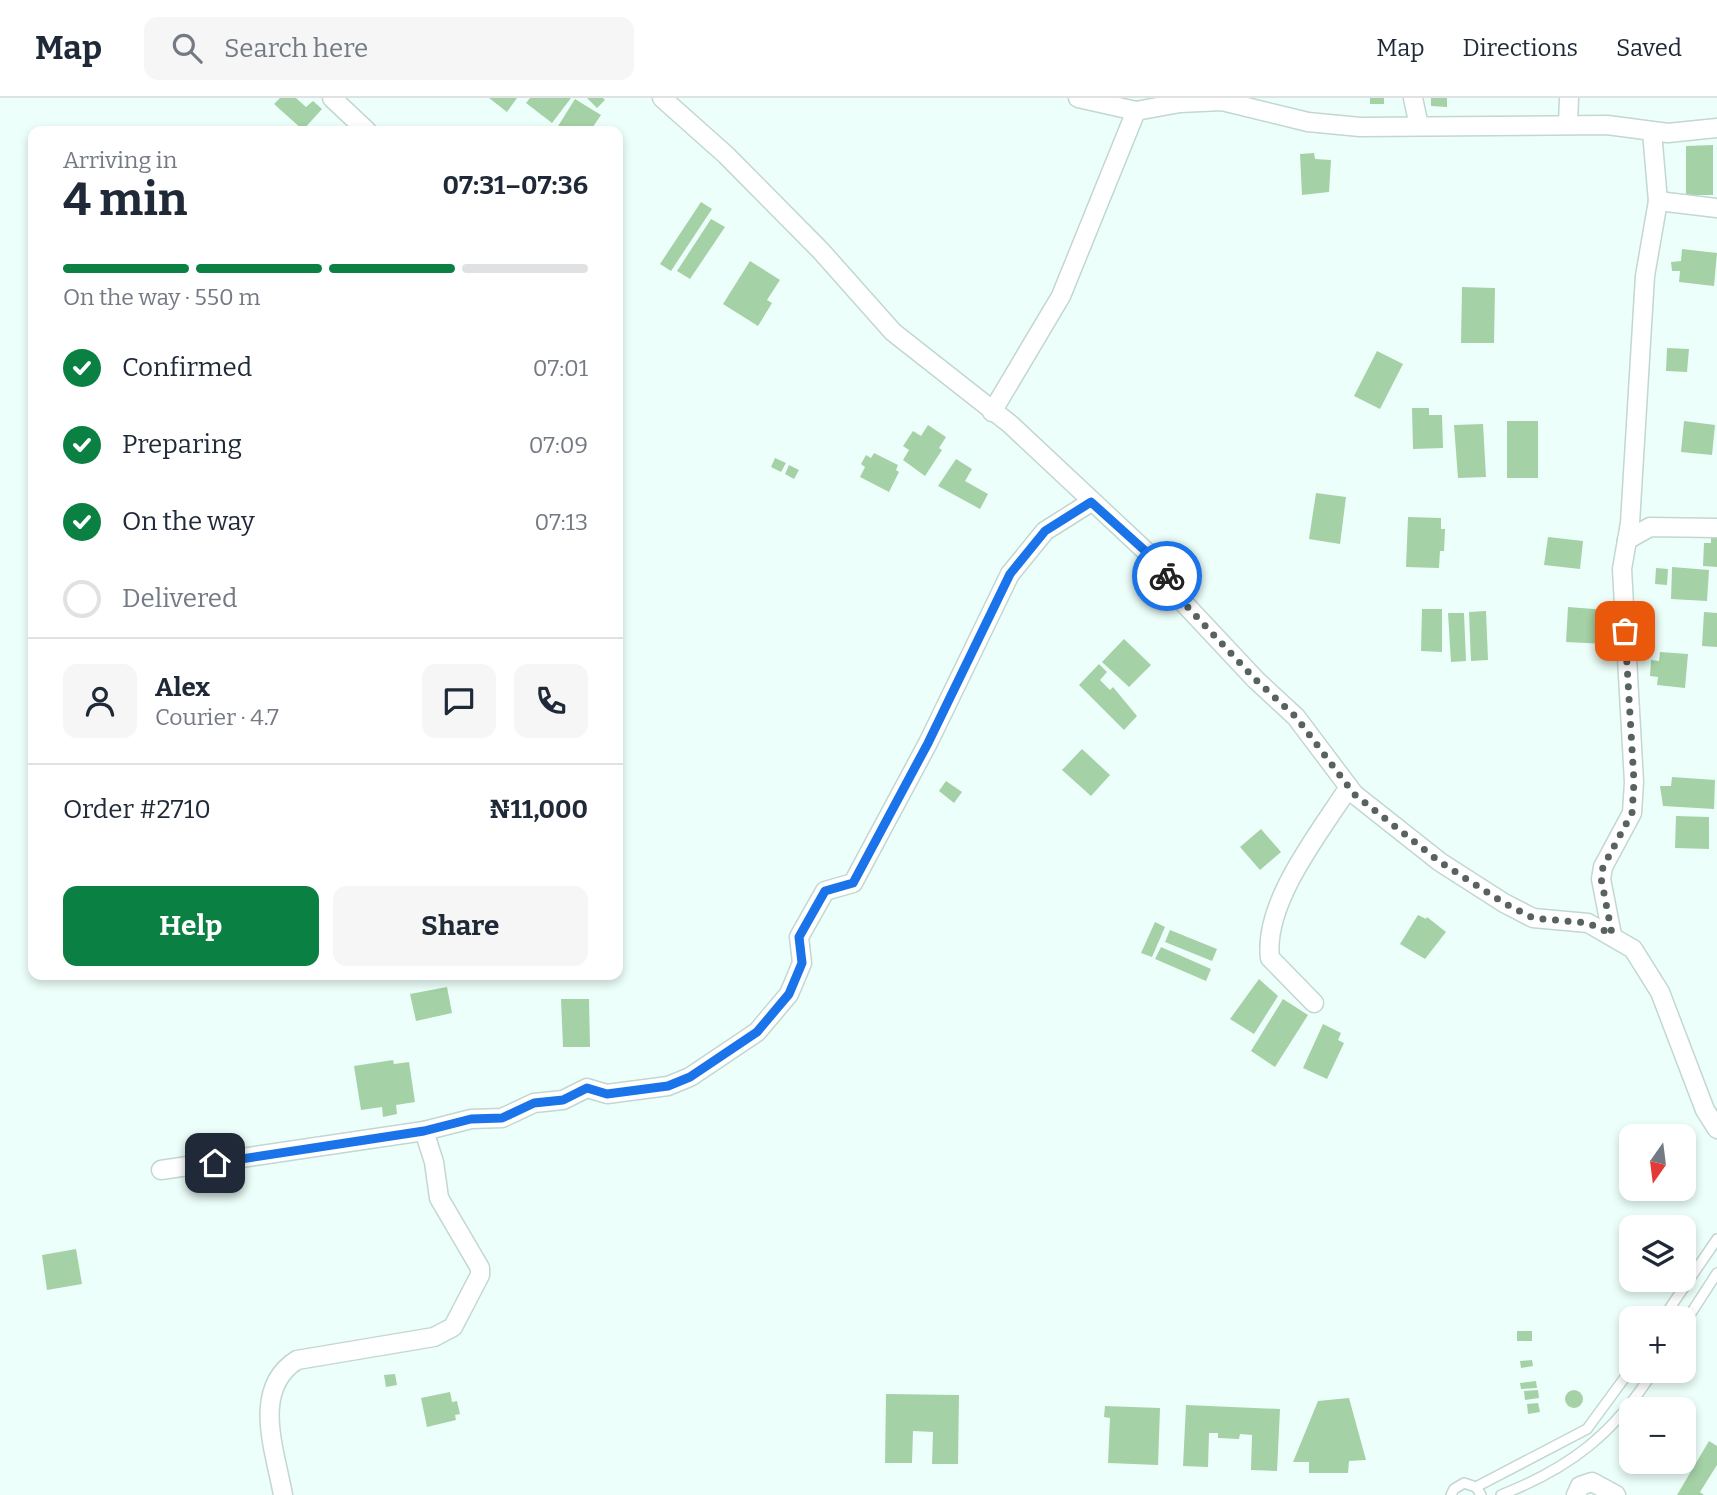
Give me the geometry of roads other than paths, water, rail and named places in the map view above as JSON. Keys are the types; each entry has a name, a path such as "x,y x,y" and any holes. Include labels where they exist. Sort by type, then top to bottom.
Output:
{"street":[{"path":"332,98 362,126"},
{"path":"662,98 726,155 821,251 893,331 1010,424 1152,557 1181,600 1256,680 1296,717 1329,765 1349,787 1440,862 1504,903 1533,918 1588,923 1612,934 1633,949 1660,992 1705,1110 1717,1129"},
{"path":"1078,98 1136,111 1180,103 1222,101 1308,122 1360,127 1568,125 1621,126 1652,132 1717,128"},
{"path":"1413,98 1419,125"},
{"path":"1568,125 1569,98"},
{"path":"992,412 1061,296 1136,111"},
{"path":"1612,934 1601,878 1603,867 1632,813 1634,782 1622,569 1630,508 1645,276 1658,201 1652,132"},
{"path":"1658,201 1717,208"},
{"path":"161,1170 424,1131 471,1119 502,1118 534,1103 563,1100 587,1088 607,1094 668,1086 690,1077 757,1032 789,994 802,963 799,937 825,891 853,883 928,743 1010,574 1045,531 1091,502"},
{"path":"1630,508 1650,527"},
{"path":"1627,541 1650,527 1717,528"},
{"path":"1314,1003 1270,958 1269,948 1282,891 1349,787"},
{"path":"282,1495 268,1402 282,1370 297,1360 434,1337 446,1332 453,1327 480,1276 480,1268 439,1198 434,1163 424,1131"},
{"path":"1576,1495 1580,1486 1592,1482 1616,1495"}],"lane":[{"path":"1671,1306 1717,1239"},
{"path":"1696,1306 1717,1273"},
{"path":"1451,1495 1459,1485 1479,1491 1587,1429 1621,1383"},
{"path":"1501,1495 1546,1477 1603,1437 1644,1383"}]}
